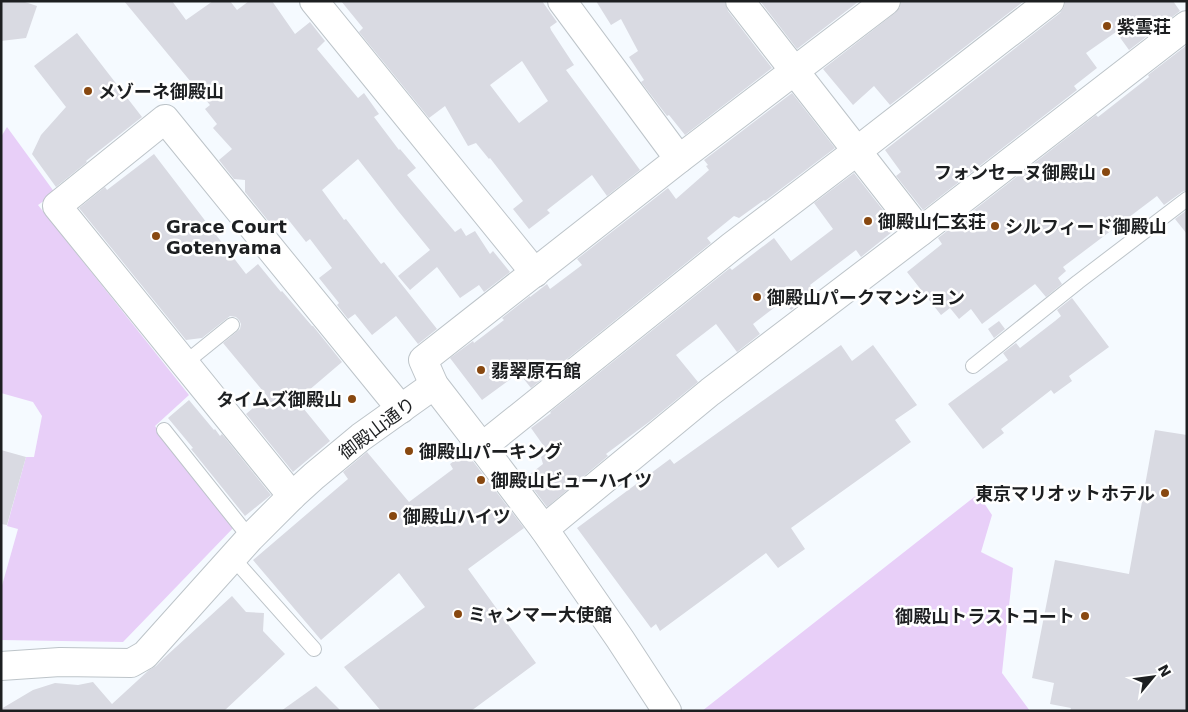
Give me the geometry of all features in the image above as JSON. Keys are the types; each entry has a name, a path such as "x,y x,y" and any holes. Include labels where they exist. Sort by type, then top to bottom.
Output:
{"street":[{"path":"314,1 535,273"},
{"path":"562,1 679,159"},
{"path":"740,1 920,232"},
{"path":"667,711 620,639 544,530 434,385 423,360 679,159 886,1"},
{"path":"482,447 732,247 1050,1"},
{"path":"544,530 710,392 1187,25"},
{"path":"292,496 58,206 165,120 401,408"},
{"name":"御殿山通り","path":"1,666 60,662 131,663 145,655 241,547 292,496 361,437 434,385"}],"lane":[{"path":"973,366 1078,282 1187,199"},
{"path":"185,363 232,325"},
{"path":"164,430 241,547 314,649"}],"shaded area":[{"path":"7,127 55,193 38,205 189,395 155,426 237,524 123,642 1,640 1,589 18,529 7,526 26,457 34,457 42,416 33,402 1,393 1,137"},
{"path":"978,494 992,515 981,552 1013,568 1002,673 1030,711 702,711"}],"building":[{"path":"1,1 22,1 37,6 26,38 1,41"},
{"path":"124,1 172,1 186,20 213,1 230,1 237,10 249,1 272,1 295,34 310,22 325,41 317,49 358,98 364,93 379,114 374,117 399,150 416,168 407,175 455,232 461,228 466,236 475,231 490,254 493,251 510,272 484,292 479,285 460,298 437,267 410,290 398,276 430,250 358,159 322,190 344,220 346,219 381,264 384,262 437,329 418,344 396,316 372,335 355,314 348,319 337,305 339,303 319,278 332,268 310,239 306,242 287,218 274,228 245,192 245,180 234,179 219,160 232,149 213,128 217,124 205,109 210,105"},
{"path":"341,1 542,1 557,22 550,27 551,30 574,65 566,70 640,170 607,196 592,175 547,210 550,213 529,229 513,209 523,201 490,158 476,143 468,146 445,106 429,118 359,32 363,28","holes":["522,61 548,101 519,123 490,85"]},
{"path":"596,1 725,1 728,11 772,68 685,135 669,115 667,116 641,82 644,80 629,57 638,51 621,19 611,25"},
{"path":"760,1 857,1 858,2 797,49"},
{"path":"901,1 1024,1 890,105 874,86 853,105 823,69 895,13 900,7"},
{"path":"1065,1 1173,1 1180,11 1129,50 1116,32 1086,53 1097,68 1074,86 1077,90 923,210 896,176 901,172 885,150 1060,13"},
{"name":"メゾーネ御殿山","path":"77,33 142,117 56,187 32,154 41,135 66,107 34,66"},
{"path":"1187,45 1187,190 1164,205 1157,196 1063,267 1066,271 1058,278 1062,284 1046,297 1035,284 982,324 971,309 959,319 950,308 941,315 907,272 942,244 938,238 1096,115 1098,117"},
{"path":"792,93 835,148 765,201 739,218 734,216 707,238 711,243 531,388 519,373 482,400 450,358 473,341 474,343 504,320 502,318 547,284 550,289 582,265 577,259 668,188 676,199 709,170 704,160"},
{"path":"154,154 246,274 258,264 342,362 308,391 310,394 299,403 330,441 293,472 246,414 267,396 223,343 240,329 241,324 239,320 236,317 230,316 202,338 186,340 79,208 105,187 107,190"},
{"path":"854,173 897,228 861,257 856,250 810,285 815,292 791,310 783,301 753,324 760,334 737,352 716,324 676,355 698,382 606,454 608,456 547,507 525,478 543,464 541,457 548,452 531,428 730,268 732,270 774,238 791,261 833,229 814,203"},
{"path":"1187,210 1187,234 1175,219"},
{"path":"1072,298 1109,347 1069,376 1072,381 1054,394 1051,390 1001,429 1004,433 983,449 948,404 1008,360 1003,353 1016,343 1020,348 1061,316 1057,310"},
{"path":"999,321 1005,329 994,338 988,329"},
{"path":"841,345 852,361 873,345 917,405 895,420 911,442 791,528 805,549 778,568 766,553 660,631 656,624 651,628 577,528 670,459 674,464"},
{"path":"189,400 214,430 220,436 222,434 271,495 245,516 168,418"},
{"path":"1155,430 1187,435 1187,711 1070,711 1071,708 1050,704 1054,683 1032,678 1055,560 1129,574"},
{"path":"1,450 26,457 7,525 1,524"},
{"path":"367,452 409,502 453,469 450,464 466,452 524,528 468,569 536,663 471,711 381,711 344,667 425,607 399,573 321,640 253,560 348,479 343,472"},
{"path":"232,596 246,612 264,613 263,631 285,654 224,711 1,711 1,709 33,690 55,683 78,685 93,682 112,704"},
{"path":"316,686 341,711 281,711"}],"place":[{"name":"紫雲荘","path":"1107,26"},
{"name":"メゾーネ御殿山","path":"88,91"},
{"name":"フォンセーヌ御殿山","path":"1106,172"},
{"name":"御殿山仁玄荘","path":"868,221"},
{"name":"シルフィード御殿山","path":"995,226"},
{"name":"Grace Court Gotenyama","path":"156,236"},
{"name":"御殿山パークマンション","path":"757,297"},
{"name":"翡翠原石館","path":"481,370"},
{"name":"タイムズ御殿山","path":"352,399"},
{"name":"御殿山パーキング","path":"409,451"},
{"name":"御殿山ビューハイツ","path":"481,480"},
{"name":"東京マリオットホテル","path":"1165,493"},
{"name":"御殿山ハイツ","path":"393,516"},
{"name":"ミャンマー大使館","path":"458,614"},
{"name":"御殿山トラストコート","path":"1085,616"}]}
